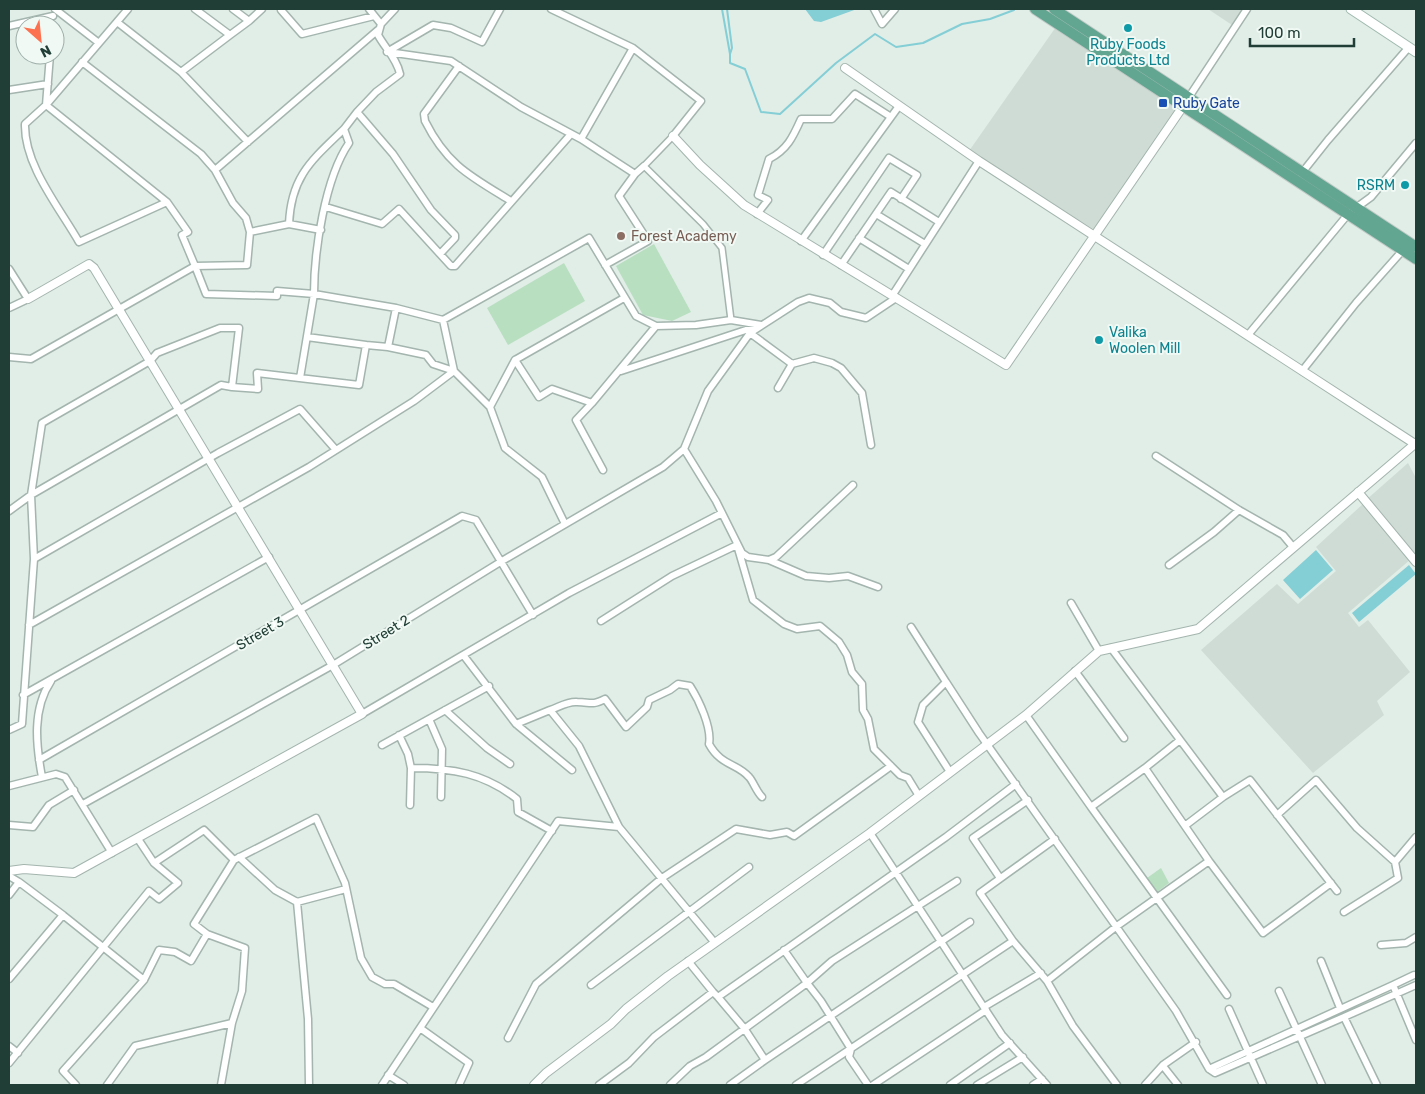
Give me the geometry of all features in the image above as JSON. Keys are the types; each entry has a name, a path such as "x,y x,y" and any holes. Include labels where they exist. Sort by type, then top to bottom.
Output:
{"main road":[{"path":"1035,9 1186,101"},
{"path":"1054,9 1186,101 1300,176 1352,210 1416,247"},
{"path":"1351,9 1413,50"},
{"path":"1352,210 1416,259"}],"street":[{"path":"128,9 46,105 26,124 25,138 31,159 79,242 167,202"},
{"path":"195,9 230,35"},
{"path":"233,9 250,21"},
{"path":"181,72 250,21 262,9"},
{"path":"281,9 302,34 374,16"},
{"path":"289,224 290,205 296,183 314,159 344,129 376,92 400,74 396,60 387,52 378,35 380,27 369,9"},
{"path":"215,170 380,27 395,9"},
{"path":"387,52 433,25 451,28 482,42 500,9"},
{"path":"551,9 633,48 701,101 674,136 635,174 619,196 648,241 605,265"},
{"path":"874,9 882,24 895,9"},
{"path":"674,136 723,188 757,214 1006,365 1095,237 1247,9"},
{"path":"9,26 54,11 98,43"},
{"path":"117,22 181,72 248,142"},
{"path":"581,139 633,48"},
{"path":"1300,176 1413,50"},
{"path":"387,52 451,61 521,107 581,139 635,174"},
{"path":"9,357 31,359 195,266 248,265 250,232 246,218 233,203 215,170 201,154 82,62"},
{"path":"46,105 49,65"},
{"path":"459,66 424,114 425,120 448,159 473,178 511,201"},
{"path":"534,1085 546,1073 611,1024 626,1009 688,961 870,833 1026,715 1099,651 1198,629 1416,444 979,161 845,68"},
{"path":"9,90 48,84"},
{"path":"757,214 768,200 758,195 769,159 780,153 791,140 801,119 832,119 855,94 891,117"},
{"path":"46,105 167,202 188,232 182,235 206,294 277,296 277,291 314,294 396,308 443,320 590,238 636,316 656,326 731,320 760,324 621,370"},
{"path":"801,241 899,106"},
{"path":"357,112 393,154 431,210 455,235 455,238 440,254"},
{"path":"300,378 314,294 321,230 334,170 349,143 344,129"},
{"path":"326,207 382,224 399,210 452,266 455,266 570,134"},
{"path":"1248,335 1352,210 1371,197 1416,144"},
{"path":"823,254 889,158 917,175 901,199"},
{"path":"919,796 908,778 900,775 874,750 868,719 863,710 862,684 852,672 847,655 839,642 820,626 797,629 784,624 753,600 737,545 722,513 684,449 708,391 750,333 798,302 809,298 830,303 841,312 866,318 894,297 925,244 979,161"},
{"path":"644,166 703,224 722,248 731,320"},
{"path":"841,265 891,192 939,222"},
{"path":"876,214 925,244"},
{"path":"250,232 289,224 321,230"},
{"path":"859,238 910,269"},
{"path":"1302,371 1356,303 1404,250"},
{"path":"9,308 89,264 94,268 362,714"},
{"path":"9,269 28,299"},
{"path":"490,407 515,360 624,298"},
{"path":"388,348 396,308"},
{"path":"443,320 454,371"},
{"path":"604,470 576,420 621,370 656,326"},
{"path":"9,730 22,724 34,560 31,495 42,424 150,361 157,353 220,328 239,328 232,387"},
{"path":"750,333 792,364"},
{"path":"307,337 419,352 426,355 433,364 454,371 490,407 505,448 542,477 565,524"},
{"path":"9,512 31,495 221,385 258,389 258,373 359,385 366,345"},
{"path":"778,388 792,364 814,358 841,368 862,392 871,445"},
{"path":"515,360 539,397 552,389 592,403"},
{"path":"29,625 336,450 414,401 454,371"},
{"path":"34,560 209,458 300,409 336,450"},
{"name":"Street 2","path":"82,804 333,665 502,561 663,467 684,449"},
{"path":"1156,456 1239,510 1283,534 1293,547"},
{"path":"769,560 776,557 853,485"},
{"path":"1358,492 1416,562"},
{"path":"1169,564 1214,532 1239,510"},
{"path":"9,871 24,869 74,873 362,714 533,615 722,513"},
{"name":"Street 3","path":"39,760 462,516 476,520 502,561"},
{"path":"737,545 748,557 769,560 806,576 829,578 848,576 878,587"},
{"path":"601,620 672,576 737,545"},
{"path":"23,695 269,557"},
{"path":"502,561 533,615"},
{"path":"1071,602 1099,651"},
{"path":"911,627 988,744 1117,926 1196,1042 1209,1069 1215,1073 1296,1028 1414,975"},
{"path":"1111,648 1223,797"},
{"path":"464,656 489,686 516,724 572,770"},
{"path":"1075,671 1124,738"},
{"path":"42,776 37,750 38,716 42,694 53,678"},
{"path":"946,682 923,705 918,722 950,772"},
{"path":"516,724 567,703 578,702 592,705 605,699 626,727 647,707 649,700 678,684 690,686 703,716 710,736 709,744 715,755 749,777 754,788 762,797"},
{"path":"382,745 489,686"},
{"path":"445,710 486,748 510,764"},
{"path":"550,710 579,746 619,827 715,943"},
{"path":"1026,715 1156,899 1227,995"},
{"path":"429,719 442,749 441,797"},
{"path":"399,735 408,754 411,768 410,805"},
{"path":"1091,807 1180,740"},
{"path":"508,1038 536,984 662,878 736,830 770,835 787,832 794,836 891,766"},
{"path":"411,768 442,768 470,774 504,790 517,799 518,812 552,831"},
{"path":"1145,768 1209,861 1263,933 1330,883"},
{"path":"9,786 42,776 56,774 65,778 112,853"},
{"path":"1186,826 1223,797 1250,780 1337,891"},
{"path":"1277,815 1316,780 1357,828 1395,862 1398,878 1344,912"},
{"path":"599,1085 629,1063 654,1036 784,950 896,872 1016,784"},
{"path":"9,826 33,827 49,804 74,790"},
{"path":"1000,878 973,838 1028,800"},
{"path":"221,1085 232,1024 242,991 245,948 207,934 194,924 236,858 316,818 346,889 361,958 372,977 385,984 394,984 433,1007"},
{"path":"382,1085 558,821 619,827"},
{"path":"154,864 204,830 276,890 297,902 346,889"},
{"path":"870,833 985,1009 1010,1043 1047,1085"},
{"path":"1395,862 1416,837"},
{"path":"9,1063 149,891 159,900 178,883 154,864 138,839"},
{"path":"1055,839 980,893 1013,941 1047,981 1073,1026 1117,1085"},
{"path":"1047,981 1117,926 1209,861"},
{"path":"590,985 688,910 749,867"},
{"path":"9,876 63,915 144,980"},
{"path":"670,1085 690,1066 706,1057 807,983 832,961 957,881"},
{"path":"9,895 19,882"},
{"path":"297,902 308,1019 309,1085"},
{"path":"9,979 63,915"},
{"path":"734,1084 830,1015 970,922"},
{"path":"76,1085 63,1071 144,980 159,950 175,952 191,961 207,934"},
{"path":"1380,945 1406,943 1416,937"},
{"path":"796,1085 1013,941"},
{"path":"784,950 830,1015 851,1049 849,1057 868,1085"},
{"path":"688,961 744,1028 765,1060"},
{"path":"1320,961 1340,1008"},
{"path":"872,1085 1041,973"},
{"path":"1393,985 1416,1040"},
{"path":"1249,1054 1344,1017 1416,986"},
{"path":"1279,991 1322,1085"},
{"path":"1229,1009 1263,1085"},
{"path":"1344,1017 1377,1085"},
{"path":"107,1085 135,1046 232,1024"},
{"path":"420,1028 469,1063 459,1085"},
{"path":"1145,1085 1163,1066 1196,1042"},
{"path":"950,1085 1010,1043"},
{"path":"9,1046 18,1053"},
{"path":"976,1085 1023,1057"},
{"path":"1163,1066 1178,1085"},
{"path":"388,1075 404,1085"},
{"path":"1033,1085 1042,1079"}],"shaded area":[{"path":"1208,9 1243,9 1232,25"},
{"path":"1058,24 1180,108 1095,230 969,151"},
{"path":"1408,463 1416,478 1416,551 1412,554 1366,500"},
{"path":"1364,503 1411,559 1348,613 1359,627 1368,620 1410,672 1377,701 1384,715 1313,773 1201,650 1277,584 1298,604 1336,571 1316,547"}],"green space":[{"path":"654,244 691,312 672,321 643,315 616,266"},
{"path":"564,263 585,301 508,345 487,308"},
{"path":"1161,868 1169,883 1157,892 1147,878"}],"water":[{"path":"805,9 857,9 821,22 814,21"},
{"path":"1316,550 1333,570 1300,599 1283,580"},
{"path":"1409,565 1416,574 1359,622 1352,613"}],"waterway":[{"path":"722,9 730,54 732,48 727,9"},
{"path":"730,54 730,63 745,69 761,112 780,114 836,63 875,34 896,47 923,43 962,24 990,19 1014,10"}],"place":[{"name":"Ruby Foods Products Ltd","path":"1128,28"},
{"name":"Ruby Gate","path":"1163,103"},
{"name":"RSRM","path":"1405,185"},
{"name":"Forest Academy","path":"621,236"},
{"name":"Valika Woolen Mill","path":"1099,340"}]}
